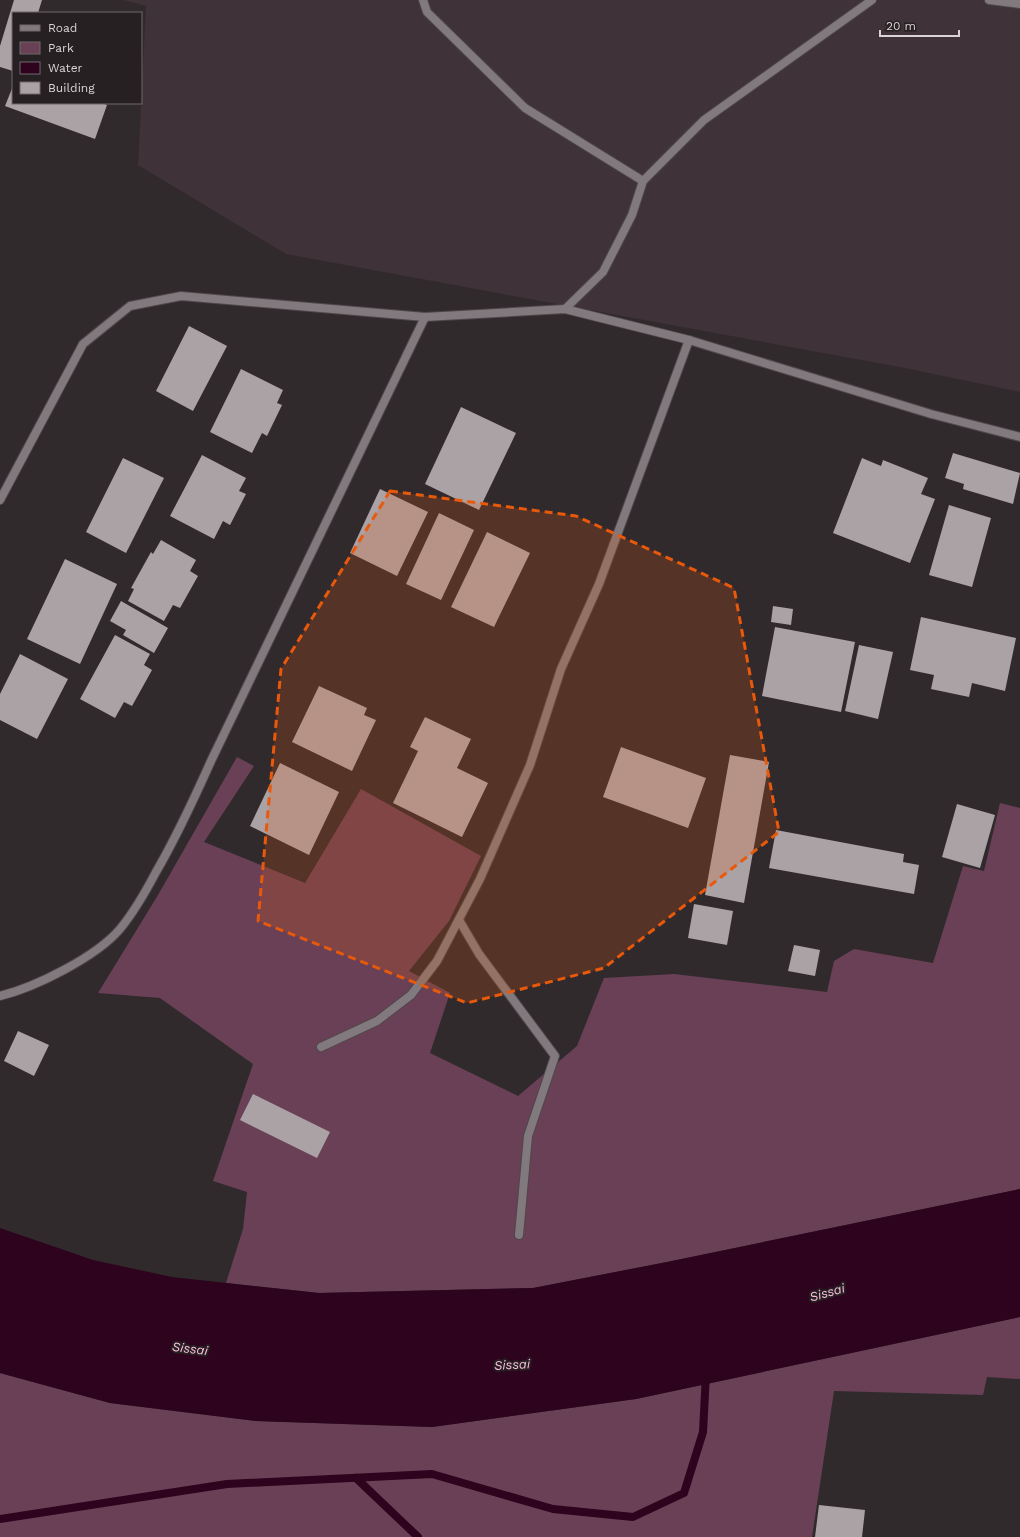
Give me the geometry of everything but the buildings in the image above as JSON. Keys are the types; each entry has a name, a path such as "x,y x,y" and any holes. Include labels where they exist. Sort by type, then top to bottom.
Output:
{"street":[{"path":"423,0 427,12 525,108 643,181"},
{"path":"565,309 603,272 632,215 643,181 704,120 872,0"},
{"path":"989,0 1020,4"},
{"path":"0,500 83,344 130,306 181,296 425,317 565,309 689,340 931,414 1020,437"},
{"path":"0,996 60,973 92,954 120,929 146,891 179,831 214,754 425,317"},
{"path":"321,1047 377,1021 411,995 437,961 480,880 530,765 561,669 599,584 689,340"},
{"path":"459,920 479,954 555,1056 528,1136 519,1235"}],"highlighted area":[{"path":"390,491 576,516 734,588 779,832 604,968 467,1003 258,921 281,669"}],"shaded area":[{"path":"123,0 1020,0 1020,392 905,368 286,254 138,165 146,6"}],"green space":[{"path":"237,757 254,766 204,842 305,883 361,789 481,856 449,921 409,971 450,993 430,1053 518,1096 577,1046 604,978 674,974 827,992 834,961 854,949 933,963 963,866 984,871 1000,803 1020,808 1020,1189 667,1262 533,1288 319,1293 226,1283 243,1229 247,1192 213,1181 253,1064 160,998 98,993 158,895"},
{"path":"1020,1317 1020,1379 987,1377 983,1395 834,1391 812,1537 0,1537 0,1373 110,1403 256,1421 432,1427 636,1399"}],"water":[{"name":"Sissai","path":"1020,1189 1020,1317 636,1399 432,1427 256,1421 110,1403 0,1373 0,1228 93,1260 172,1277 319,1293 533,1288 667,1262"}],"waterway":[{"path":"0,1519 227,1484 432,1474 553,1509 633,1517 684,1493 703,1432 706,1374"},
{"path":"356,1478 418,1537"}]}
